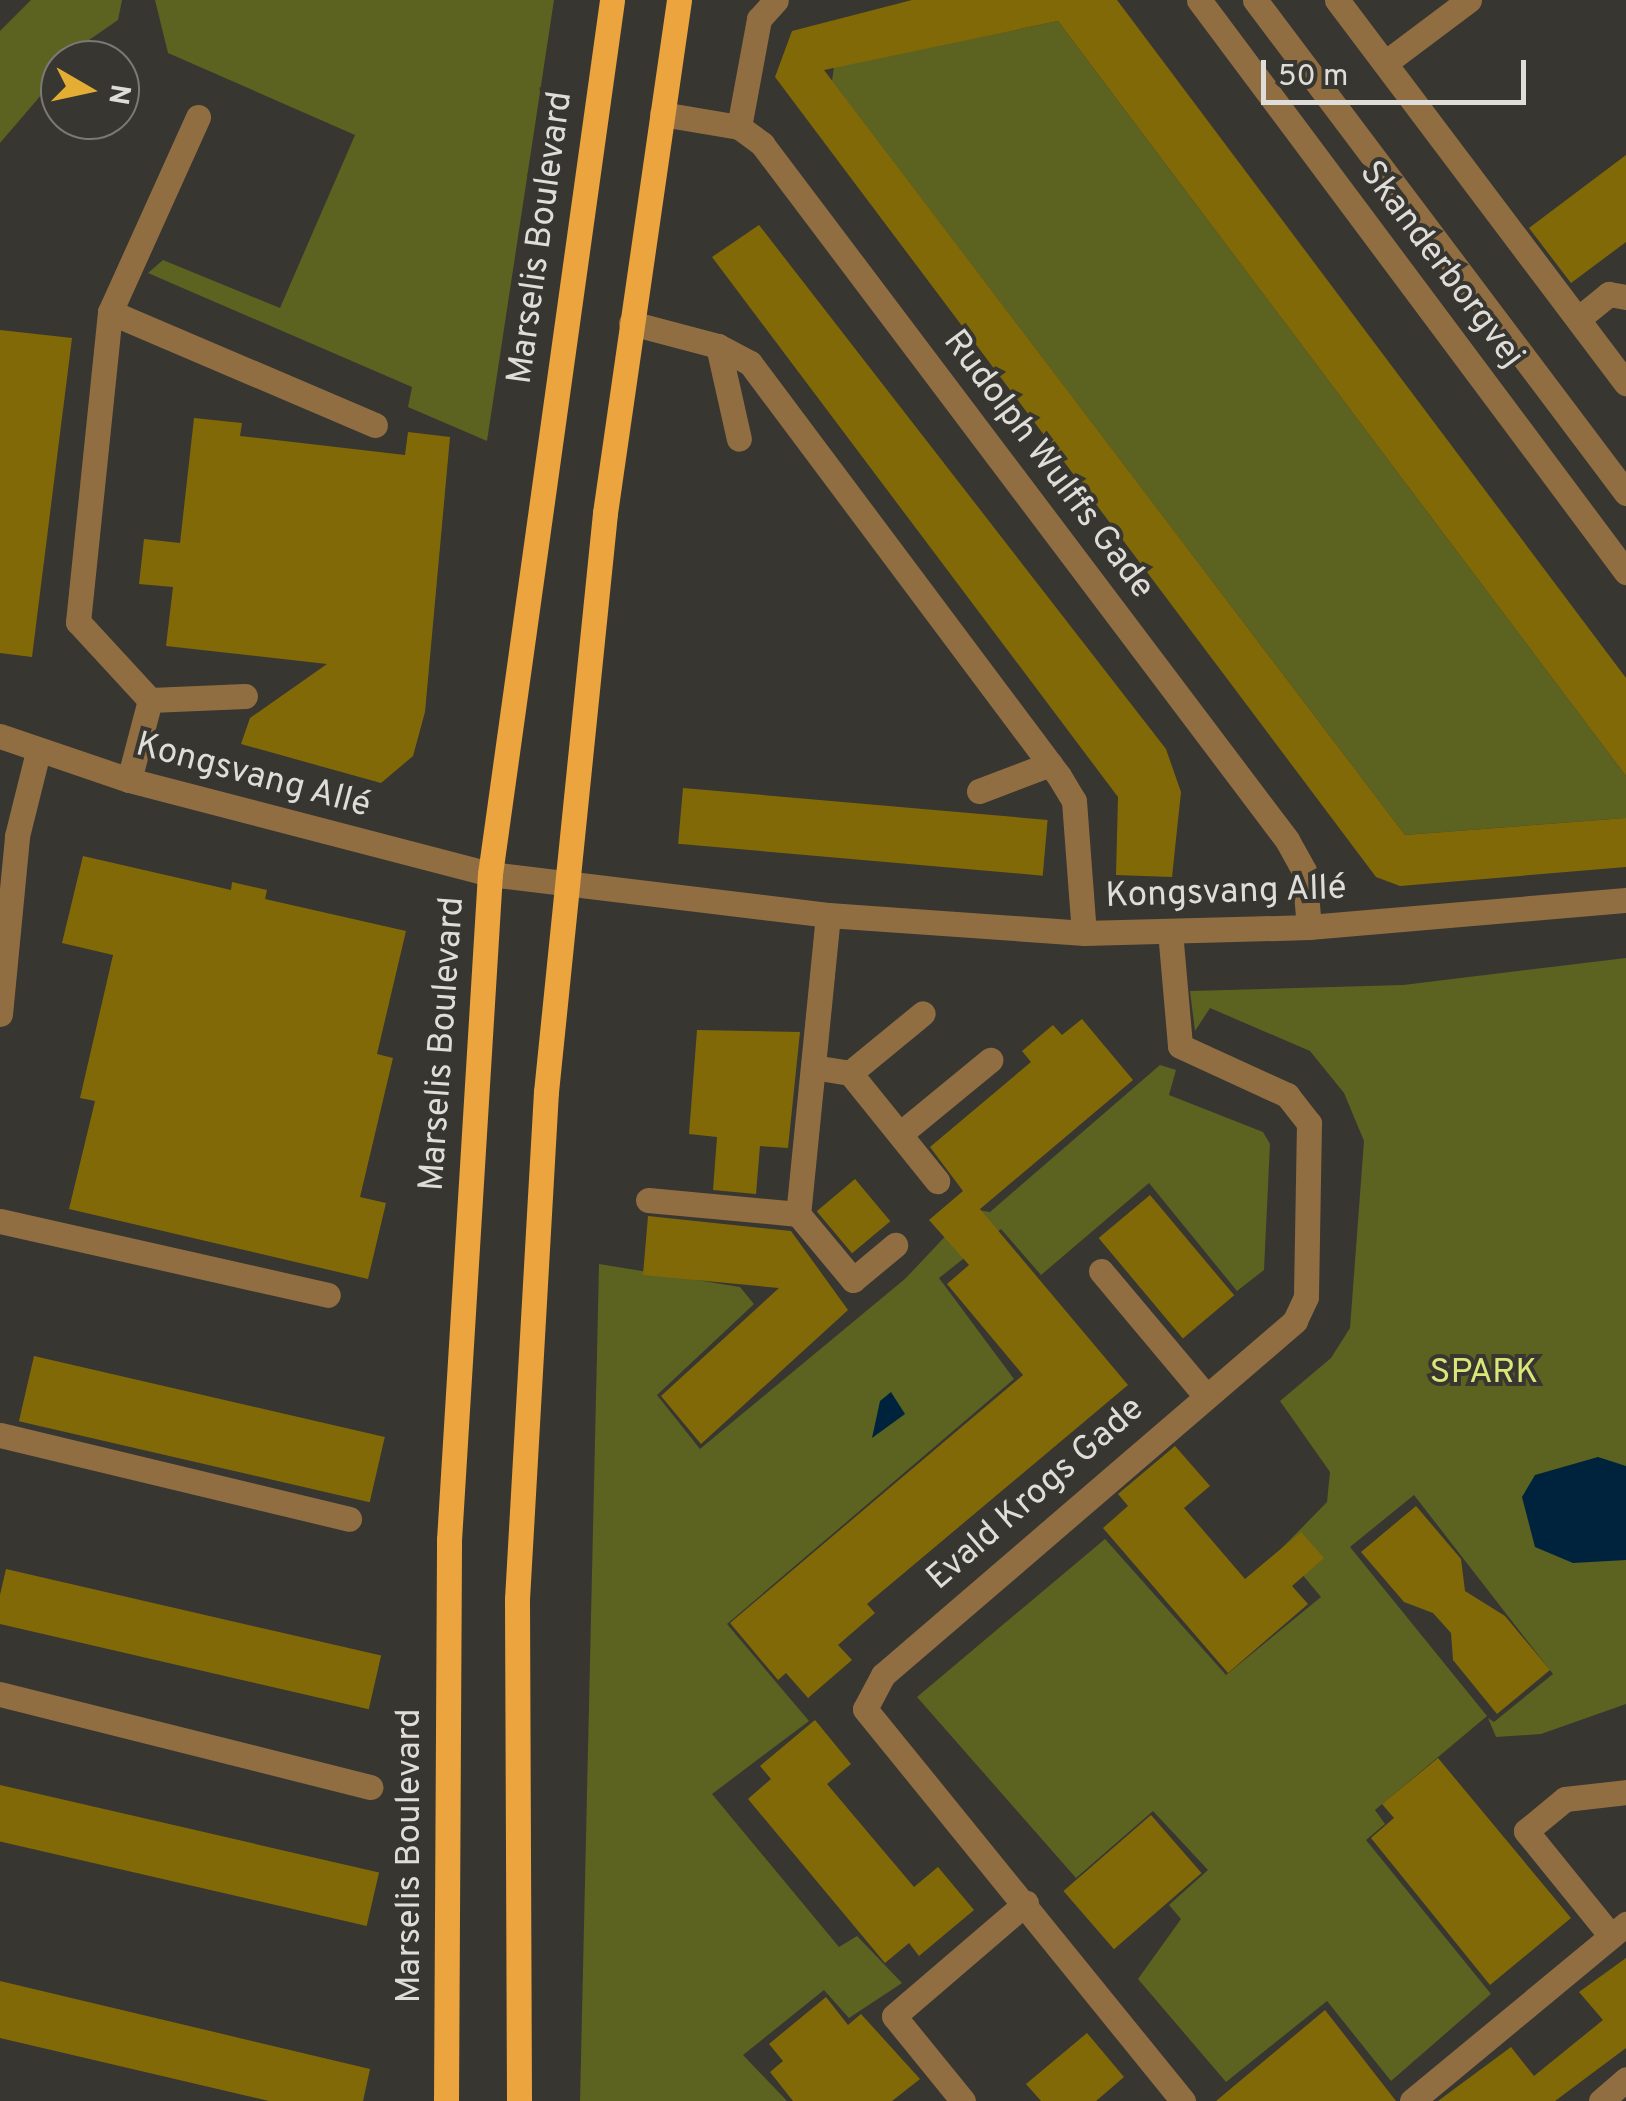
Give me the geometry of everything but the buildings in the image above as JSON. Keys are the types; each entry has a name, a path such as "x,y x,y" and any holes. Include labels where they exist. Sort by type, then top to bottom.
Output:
{"main road":[{"name":"Marselis Boulevard","path":"446,2101 449,1540 490,874 612,0"},
{"path":"518,2101 517,1599 564,884 632,323 679,0"}],"street":[{"path":"662,114 739,128 759,19 776,0"},
{"name":"Skanderborgvej","path":"1199,0 1626,572"},
{"name":"Skanderborgvej","path":"1255,0 1626,493"},
{"path":"1337,0 1626,383"},
{"path":"1384,64 1469,0"},
{"path":"198,117 110,312 78,622 150,700 245,696"},
{"name":"Rudolph Wulffs Gade","path":"739,128 762,144 1287,840 1304,871 1309,927"},
{"path":"1578,319 1609,294 1626,297"},
{"path":"110,312 375,425"},
{"path":"632,323 718,346 750,363 1050,764 1074,801 1084,933"},
{"path":"718,346 739,439"},
{"path":"129,780 150,700"},
{"name":"Kongsvang Allé","path":"0,736 129,780 490,874 828,916 1084,933 1309,927 1626,900"},
{"path":"0,1014 10,894 38,752"},
{"path":"979,792 1050,764"},
{"path":"798,1214 828,916"},
{"name":"Evald Krogs Gade","path":"1170,930 1180,1046 1288,1096 1309,1122 1306,1297 1295,1321 883,1674 865,1709 877,1735 1026,1902 1183,2101"},
{"path":"850,1073 922,1013"},
{"path":"900,1134 990,1060"},
{"path":"813,1067 850,1073 937,1181"},
{"path":"648,1200 798,1214 854,1280 896,1245"},
{"path":"0,1221 328,1295"},
{"path":"1102,1271 1206,1396"},
{"path":"0,1435 349,1519"},
{"path":"0,1694 370,1787"},
{"path":"1413,2101 1619,1930 1526,1831 1564,1798 1626,1792"},
{"path":"964,2101 894,2016 1026,1902"},
{"path":"1600,2101 1626,2079"}],"green space":[{"path":"31,0 122,0 118,20 89,40 40,40 40,96 0,143 0,31"},
{"path":"155,0 554,0 487,441 408,407 412,387 148,273 163,260 280,308 355,135 168,53"},
{"path":"1058,21 1626,776 1626,818 1405,835 832,81 834,67"},
{"name":"SPARK","path":"1626,958 1626,1704 1541,1734 1496,1737 1488,1718 1494,1722 1553,1674 1414,1495 1350,1547 1487,1716 1375,1810 1385,1824 1366,1840 1491,1994 1391,2081 1327,2001 1226,2082 1138,1979 1181,1919 1169,1905 1208,1870 1153,1811 1076,1878 917,1697 1105,1539 1226,1675 1321,1597 1281,1549 1327,1502 1330,1472 1280,1401 1331,1358 1350,1328 1364,1141 1344,1093 1310,1051 1210,1008 1195,1031 1190,991 1403,985"},
{"path":"1160,1065 1176,1070 1169,1095 1263,1132 1270,1144 1264,1270 1237,1291 1149,1183 1041,1275 1001,1229 939,1278 1014,1379 727,1624 809,1721 712,1794 839,1947 857,1936 902,1983 849,2018 824,1990 743,2055 787,2101 580,2101 599,1264 740,1287 754,1304 657,1395 700,1449 906,1278 971,1209 990,1212"}],"water":[{"path":"891,1392 905,1414 872,1438 880,1401"},
{"path":"1598,1457 1626,1466 1626,1560 1573,1563 1535,1547 1522,1497 1535,1475"}]}
